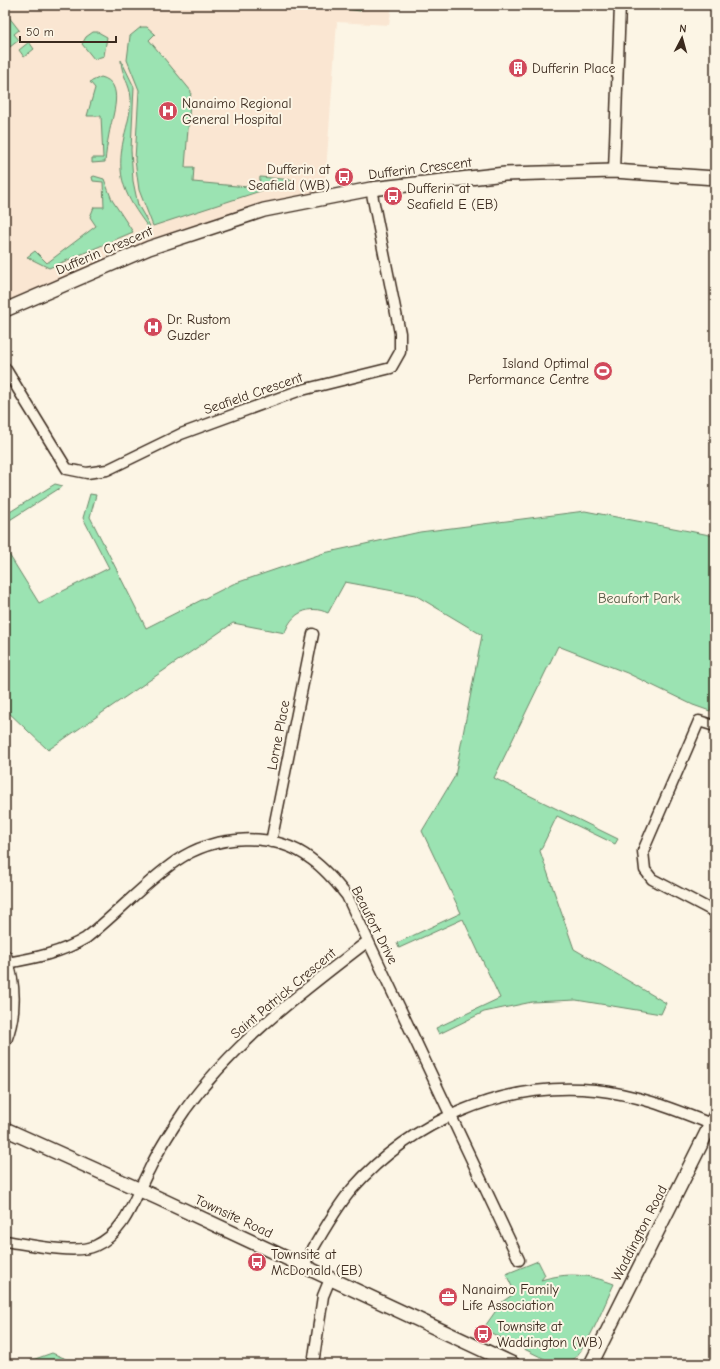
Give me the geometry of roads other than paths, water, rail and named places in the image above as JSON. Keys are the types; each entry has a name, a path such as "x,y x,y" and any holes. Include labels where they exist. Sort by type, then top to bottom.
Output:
{"street":[{"path":"614,171 620,5"},
{"name":"Dufferin Crescent","path":"5,310 141,251 170,241 264,210 371,189 505,174 614,171 715,178"},
{"name":"Seafield Crescent","path":"5,368 67,469 87,473 107,470 181,434 298,391 391,368 400,352 400,333 371,189"},
{"name":"Lorne Place","path":"271,842 313,634"},
{"path":"715,726 699,721 644,851 645,870 652,880 715,912"},
{"name":"Beaufort Drive","path":"6,960 52,954 70,948 86,938 167,868 195,850 215,843 255,839 288,847 310,858 328,873 347,896 519,1260"},
{"name":"Saint Patrick Crescent","path":"5,1241 74,1250 94,1247 113,1234 122,1225 150,1168 185,1110 232,1054 260,1027 368,941"},
{"path":"5,1039 12,1006 6,960"},
{"path":"303,1266 350,1190 390,1151 425,1128 450,1115 490,1102 530,1092 595,1090 653,1102 713,1120"},
{"name":"Waddington Road","path":"591,1364 713,1120"},
{"path":"5,1122 9,1131"},
{"name":"Townsite Road","path":"9,1131 140,1189 513,1364"},
{"path":"313,1364 323,1296 330,1279"}],"place":[{"name":"Dufferin Place","path":"518,68"},
{"name":"Nanaimo Regional General Hospital","path":"168,111"},
{"name":"Dufferin at Seafield (WB)","path":"344,177"},
{"name":"Dufferin at Seafield E (EB)","path":"393,196"},
{"name":"Dr. Rustom Guzder","path":"153,327"},
{"name":"Island Optimal Performance Centre","path":"603,371"},
{"name":"Townsite at McDonald (EB)","path":"257,1262"},
{"name":"Nanaimo Family Life Association","path":"448,1297"},
{"name":"Townsite at Waddington (WB)","path":"483,1334"}],"park label":[{"name":"Beaufort Park","path":"639,598"}]}
